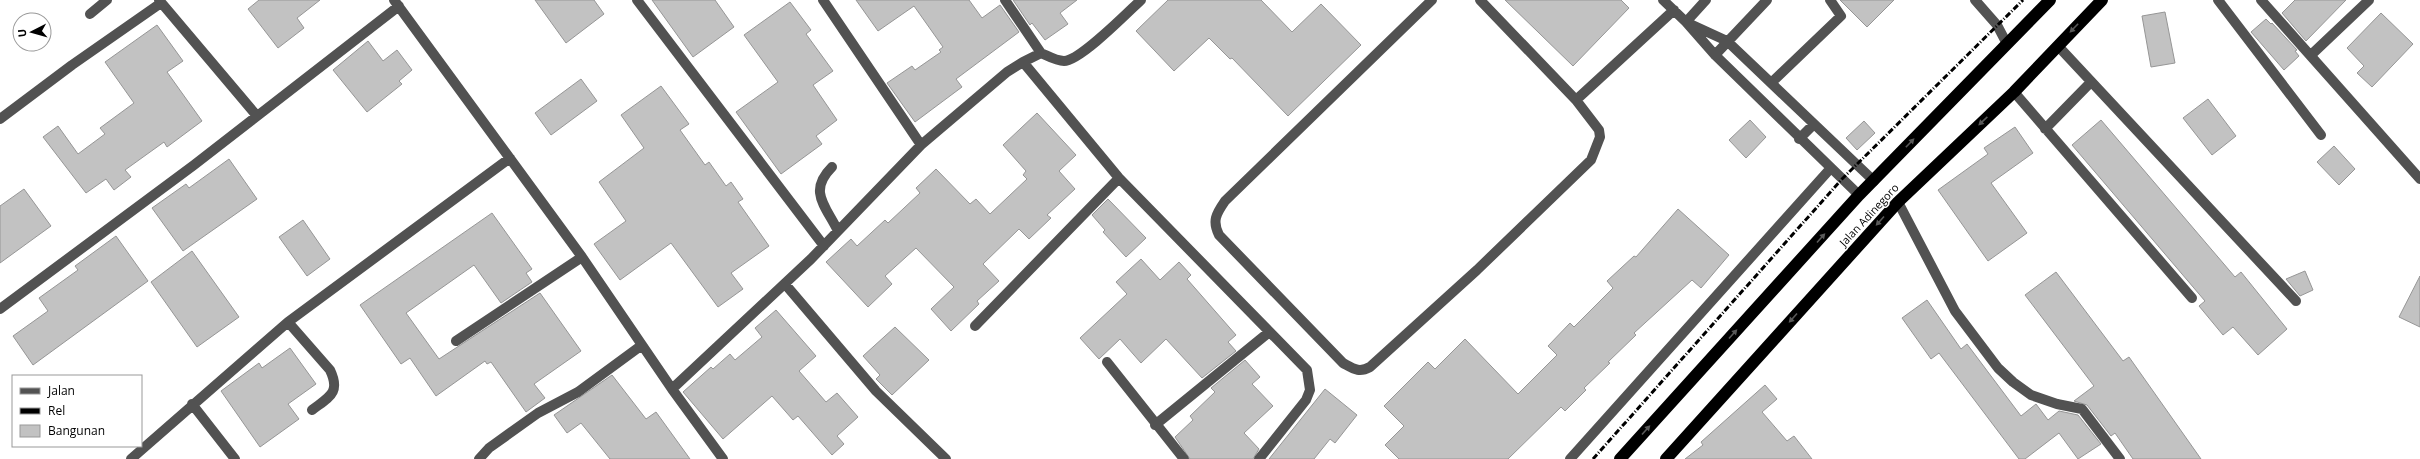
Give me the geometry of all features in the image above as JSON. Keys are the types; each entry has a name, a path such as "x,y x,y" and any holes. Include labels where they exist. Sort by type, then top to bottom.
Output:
{"highway":[{"path":"1620,459 1860,195 2050,0"},
{"name":"Jalan Adinegoro","path":"1666,459 1898,202 2014,92 2102,0"}],"street":[{"path":"90,14 107,0"},
{"path":"638,0 824,246"},
{"path":"823,0 921,146"},
{"path":"1005,0 1041,53 1056,60 1070,60 1100,38 1141,0"},
{"path":"1432,0 1225,201 1215,215 1215,228 1219,235 1343,363 1362,371 1370,367 1477,270 1591,160 1597,147 1599,130 1576,100 1480,0"},
{"path":"1663,0 1686,22 1715,55 1799,139 1860,195"},
{"path":"1686,22 1706,0"},
{"path":"1715,55 1768,0"},
{"path":"1771,83 1841,16 1830,0"},
{"path":"1975,0 1997,25 2007,44"},
{"path":"2218,0 2321,135"},
{"path":"2261,0 2420,179"},
{"path":"2310,55 2369,0"},
{"path":"0,119 160,2 257,116"},
{"path":"0,309 257,116 396,3 582,257 672,389 723,459"},
{"path":"1576,100 1674,10"},
{"path":"1686,22 1727,41 1874,181"},
{"path":"2058,46 2296,301"},
{"path":"672,389 824,246 921,146 1007,72 1022,62 1041,53"},
{"path":"1022,62 1119,178 1268,332 1307,370 1310,390 1293,418 1259,459"},
{"path":"2046,129 2091,82"},
{"path":"2014,92 2192,298"},
{"path":"1799,139 1814,124"},
{"path":"131,459 192,404 288,322 510,158"},
{"path":"832,167 822,177 818,186 821,197 838,231"},
{"path":"1570,459 1830,169"},
{"path":"975,326 1119,178"},
{"path":"1898,202 1955,311 1998,368 2031,395 2057,404 2082,409 2120,459"},
{"path":"456,341 582,257"},
{"path":"785,284 876,391 946,459"},
{"path":"288,322 330,370 334,379 335,387 332,394 312,410"},
{"path":"1155,425 1268,332"},
{"path":"479,459 489,448 538,413 578,392 642,345"},
{"path":"1107,362 1155,425 1184,459"},
{"path":"192,404 235,459"}],"building":[{"path":"259,0 320,0 297,18 304,28 278,48 248,9"},
{"path":"535,0 594,0 604,14 566,43"},
{"path":"652,0 715,0 734,27 693,57"},
{"path":"856,0 969,0 982,18 1000,5 1019,32 956,79 962,87 915,122 887,83 912,66 915,70 941,52 939,50 943,47 914,6 878,31"},
{"path":"1013,0 1077,0 1060,13 1068,24 1045,40 1032,23 1030,25"},
{"path":"1168,0 1261,0 1292,32 1321,4 1361,45 1288,116 1232,58 1230,59 1209,38 1174,71 1136,31"},
{"path":"1505,0 1621,0 1629,8 1573,66"},
{"path":"1840,0 1894,0 1867,27"},
{"path":"2295,0 2346,0 2306,41 2282,13"},
{"path":"790,2 811,30 806,34 833,71 813,85 837,120 816,136 822,144 781,174 736,112 778,82 744,35"},
{"path":"2165,12 2175,63 2151,67 2142,16"},
{"path":"2381,13 2413,44 2372,87 2357,73 2364,66 2347,48"},
{"path":"2266,19 2271,24 2272,23 2297,50 2295,51 2299,56 2284,70 2251,32"},
{"path":"157,25 183,61 167,72 202,121 167,147 164,142 125,170 131,177 114,190 106,179 86,193 43,137 58,126 78,154 105,134 100,128 134,103 105,62"},
{"path":"368,41 383,61 397,50 412,70 399,81 402,84 367,112 333,70"},
{"path":"581,79 597,101 551,135 535,113"},
{"path":"661,86 689,124 680,130 705,165 709,162 726,186 731,182 743,199 738,202 769,246 731,273 743,289 718,307 671,243 620,280 594,244 626,221 599,182 644,148 621,115"},
{"path":"2208,99 2236,136 2212,155 2183,118"},
{"path":"1037,113 1076,155 1059,171 1075,189 1047,215 1051,218 1029,239 1019,229 983,264 999,281 977,301 979,304 951,331 931,309 954,287 916,248 885,276 892,284 868,307 826,262 851,239 857,246 885,220 888,223 920,193 916,188 936,169 970,204 976,199 990,214 1027,179 1023,175 1026,171 1003,145"},
{"path":"1750,120 1766,137 1746,158 1729,140"},
{"path":"2101,120 2235,277 2241,272 2287,329 2258,355 2233,327 2223,335 2199,306 2205,301 2072,145"},
{"path":"1864,121 1875,133 1857,150 1846,138"},
{"path":"2015,127 2033,153 1991,183 2027,233 1988,261 1938,190 1988,154 1984,148"},
{"path":"2334,146 2355,169 2339,185 2317,162"},
{"path":"229,159 257,199 183,251 152,208 186,184 189,188"},
{"path":"24,189 51,226 0,263 0,206"},
{"path":"1108,199 1146,238 1126,257 1103,232 1105,230 1092,215"},
{"path":"1678,209 1729,255 1701,288 1692,280 1634,333 1636,335 1608,362 1610,363 1584,388 1586,390 1565,411 1561,407 1508,459 1399,459 1385,445 1404,426 1384,406 1428,362 1435,369 1465,339 1518,394 1557,355 1548,346 1570,323 1574,327 1613,288 1607,281 1634,256 1636,257"},
{"path":"492,213 532,269 526,273 532,282 501,303 474,265 406,313 439,359 540,293 581,351 534,384 545,398 526,412 491,362 487,364 485,361 436,396 410,358 401,364 360,305"},
{"path":"303,220 330,259 307,276 279,237"},
{"path":"116,236 148,281 33,365 13,336 48,311 39,298 78,270 75,266"},
{"path":"192,251 239,317 197,347 151,282"},
{"path":"1141,259 1160,280 1179,262 1191,275 1187,279 1236,335 1228,342 1236,351 1202,378 1166,339 1141,363 1120,339 1099,359 1080,338 1127,294 1116,282"},
{"path":"2305,271 2313,290 2300,296 2286,279"},
{"path":"2056,272 2123,361 2129,357 2201,459 2133,459 2115,433 2111,436 2087,405 2074,401 2094,386 2025,295"},
{"path":"2420,276 2420,327 2399,317"},
{"path":"1927,300 1961,349 1967,344 2021,416 2036,404 2048,420 2059,411 2078,415 2101,444 2078,459 2059,433 2025,459 2019,459 1939,353 1931,359 1902,318"},
{"path":"776,310 816,356 799,371 826,402 837,393 858,417 837,436 844,444 832,455 798,416 793,420 772,396 723,439 683,392 711,367 713,369 730,354 735,360 762,337 755,328"},
{"path":"895,327 929,360 892,395 876,379 880,375 863,356"},
{"path":"290,348 316,384 288,404 299,419 260,447 221,391 259,363 262,368"},
{"path":"1245,360 1260,377 1252,384 1273,406 1244,433 1259,449 1253,459 1190,459 1175,437 1193,420 1190,416 1215,392 1211,388"},
{"path":"612,375 646,419 656,412 690,459 610,459 581,423 567,433 554,415"},
{"path":"1765,385 1777,399 1762,412 1787,441 1794,436 1812,459 1685,459 1703,445 1701,442"},
{"path":"1325,389 1357,415 1335,443 1330,439 1314,459 1269,459"}],"railway":[{"path":"1593,459 1842,179 2023,0"}]}
